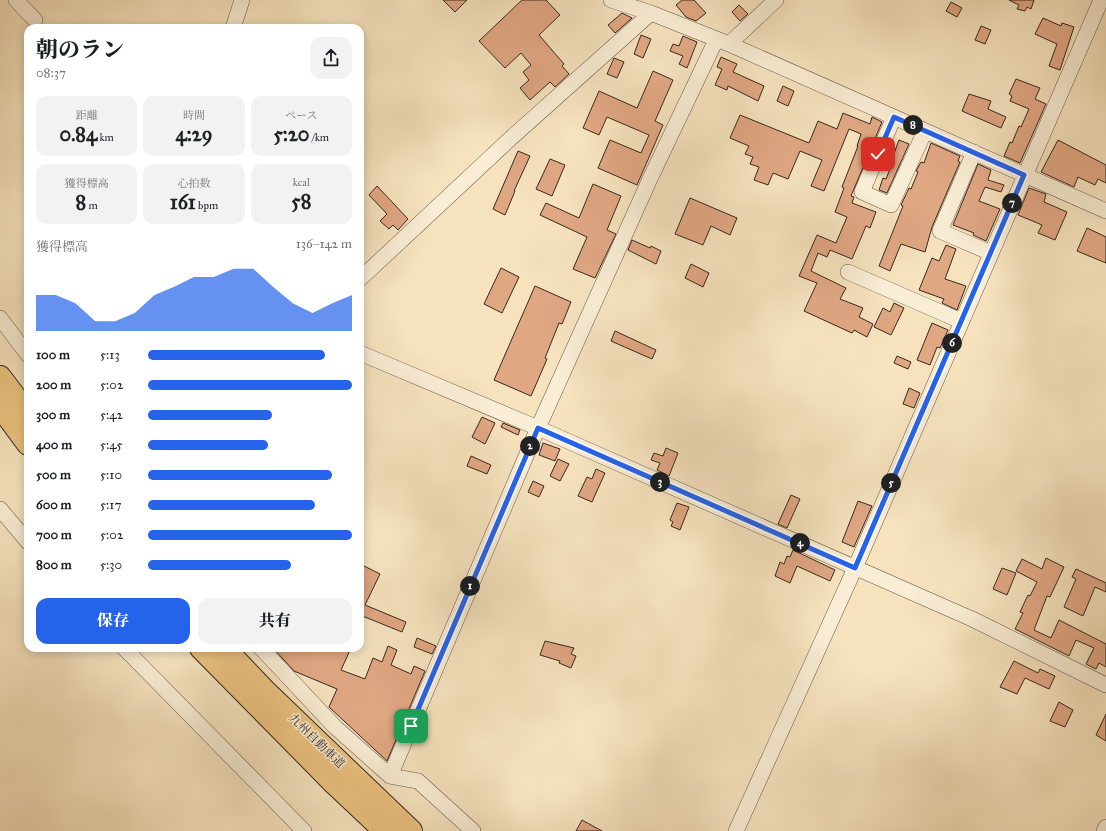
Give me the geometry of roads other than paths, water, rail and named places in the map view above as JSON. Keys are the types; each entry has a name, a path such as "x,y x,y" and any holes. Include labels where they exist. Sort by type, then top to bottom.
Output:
{"highway":[{"path":"0,377 24,409"},
{"path":"0,406 24,439"},
{"name":"九州自動車道","path":"205,652 297,747 384,831"},
{"name":"九州自動車道","path":"228,652 267,692 411,831"}],"street":[{"path":"16,0 35,20"},
{"path":"234,24 242,0"},
{"path":"611,0 651,13 722,42 1106,211"},
{"path":"390,776 538,428 649,181 722,42 776,0"},
{"path":"736,831 855,568 1101,0"},
{"path":"364,275 511,138 651,13"},
{"path":"894,117 862,192 891,205 925,131"},
{"path":"974,152 940,231 991,253"},
{"path":"848,272 961,322"},
{"path":"0,318 24,350"},
{"path":"364,355 538,428 972,619 1106,685"},
{"path":"0,509 24,537"},
{"path":"128,652 304,831"},
{"path":"265,652 335,727 390,776 418,781 473,831"},
{"path":"1104,831 1106,827"}]}
